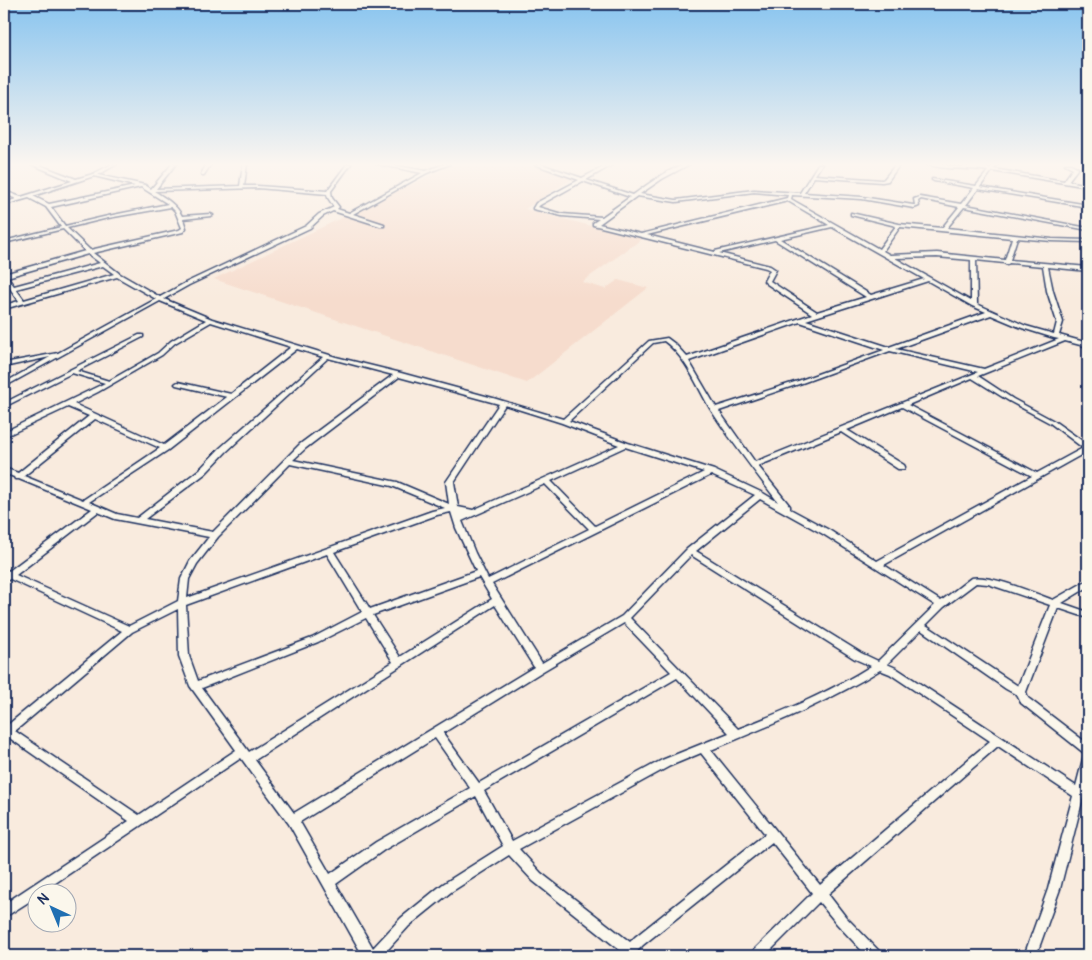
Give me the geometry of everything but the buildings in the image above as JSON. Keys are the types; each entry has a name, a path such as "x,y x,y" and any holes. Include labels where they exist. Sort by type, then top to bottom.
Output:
{"street":[{"path":"50,209 63,227 88,252 118,275 151,296 210,320 295,347 503,402 564,422 625,446 711,472 791,512 878,564 941,605"},
{"path":"4,242 63,227 153,209"},
{"path":"23,302 4,276 88,252 181,231 184,228 174,209"},
{"path":"4,385 187,284 308,227 321,215 333,209 382,225"},
{"path":"350,214 359,209"},
{"path":"539,209 562,215 602,218"},
{"path":"616,209 595,224 773,270 767,280 770,284 816,314"},
{"path":"640,235 740,209"},
{"path":"809,209 834,225 990,313 1024,327 1088,345"},
{"path":"944,229 960,209"},
{"path":"977,209 1088,230"},
{"path":"853,214 899,225 1015,237 1088,240"},
{"path":"180,218 211,215"},
{"path":"713,253 834,225"},
{"path":"880,251 899,225"},
{"path":"1007,263 1015,237"},
{"path":"775,238 870,297"},
{"path":"890,257 927,254 973,260 1088,269"},
{"path":"973,260 974,305"},
{"path":"12,288 104,264"},
{"path":"1045,265 1050,291 1060,322 1056,337"},
{"path":"4,307 118,275"},
{"path":"685,360 816,314 928,278"},
{"path":"714,410 800,382 990,313"},
{"path":"4,435 110,383 160,354 173,342 210,320"},
{"path":"801,320 888,349 984,371"},
{"path":"4,405 142,336"},
{"path":"564,422 650,342 665,339 685,360 714,410 753,465 791,512"},
{"path":"753,465 1064,339"},
{"path":"83,503 165,448 295,347"},
{"path":"4,365 62,353"},
{"path":"138,520 203,471 223,450 327,356"},
{"path":"72,371 110,383"},
{"path":"399,374 303,446 215,535 193,563 185,580 182,603 184,656 195,686 293,820 372,956 405,922 440,894 510,848 666,763 780,717 856,680 880,665 941,605 974,580 981,579 1088,615"},
{"path":"878,564 1088,448 1052,422 1011,400 973,376"},
{"path":"178,384 233,396"},
{"path":"503,402 450,482 453,509 480,572 540,668"},
{"path":"68,404 165,448"},
{"path":"902,404 1037,476"},
{"path":"18,477 94,416"},
{"path":"841,429 901,467"},
{"path":"458,520 625,446"},
{"path":"288,461 394,484 453,509 474,513"},
{"path":"4,470 116,516 215,535"},
{"path":"487,583 711,472"},
{"path":"546,481 594,530"},
{"path":"293,820 625,618 690,551 760,495"},
{"path":"5,575 97,509"},
{"path":"138,821 6,733 129,630 182,603 435,513 453,509"},
{"path":"329,550 398,662"},
{"path":"690,551 858,656 893,671 1078,793"},
{"path":"195,686 314,640 368,613 480,572"},
{"path":"5,575 129,630"},
{"path":"1088,582 1055,603 1022,692 1024,700 1088,750"},
{"path":"4,911 138,821 497,600"},
{"path":"625,618 737,735"},
{"path":"921,626 1009,686 1022,692"},
{"path":"328,883 380,846 678,673"},
{"path":"436,732 478,790 510,848 537,877 627,953 639,941 772,835"},
{"path":"756,956 820,893 998,740"},
{"path":"704,749 841,920 876,956"},
{"path":"1030,956 1054,889 1088,759"}],"shaded area":[{"path":"361,209 525,209 642,239 582,282 605,289 618,280 648,288 527,383 214,279"}]}
